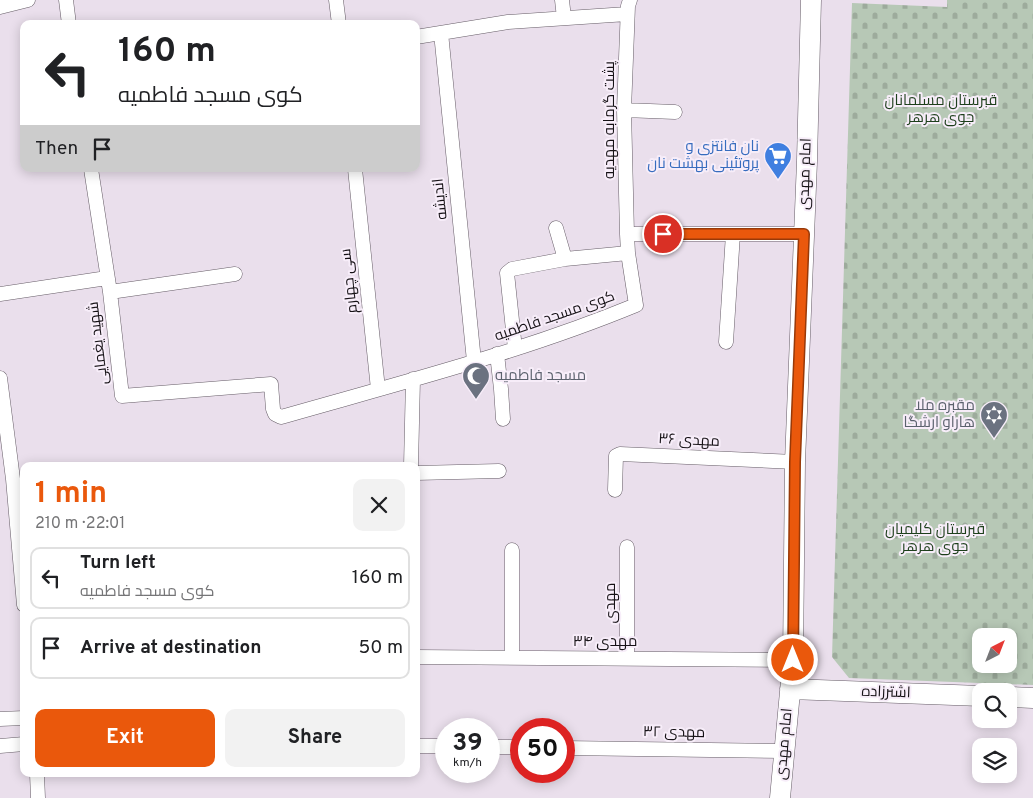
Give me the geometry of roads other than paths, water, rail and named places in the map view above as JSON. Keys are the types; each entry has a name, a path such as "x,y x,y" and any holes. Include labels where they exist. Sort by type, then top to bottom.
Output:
{"main road":[{"name":"امام مهدی","path":"780,798 793,660 795,462 807,161 811,0"},
{"name":"اشترزاده","path":"790,689 972,696"},
{"path":"1017,697 1033,698"}],"street":[{"path":"0,7 28,0"},
{"path":"66,0 68,20"},
{"path":"336,0 338,20"},
{"path":"562,0 564,18"},
{"path":"420,36 508,22 564,18 628,7"},
{"name":"پشت گرمابه مهدیه","path":"627,234 624,110 628,7"},
{"name":"اندیشه","path":"441,33 474,361"},
{"path":"624,110 675,112"},
{"name":"شهید یغمایی","path":"91,172 122,396 271,384 275,414"},
{"name":"سی چهارم","path":"355,172 378,389"},
{"path":"556,228 564,259"},
{"path":"627,234 804,234"},
{"name":"کوی مسجد فاطمیه","path":"275,414 281,417 515,349 594,322 636,305 627,234"},
{"path":"726,342 733,234"},
{"path":"515,349 507,274 512,269 564,259 628,253"},
{"path":"0,294 235,274"},
{"path":"497,354 503,418"},
{"path":"0,378 7,481 20,535"},
{"path":"411,462 413,379"},
{"name":"مهدی ۳۶","path":"615,490 616,456 620,454 795,462"},
{"path":"420,473 500,471"},
{"name":"مهدی","path":"627,547 627,658"},
{"path":"512,550 512,657"},
{"name":"مهدی ۳۴","path":"420,657 793,660"},
{"path":"0,719 20,718"},
{"path":"0,746 20,744"},
{"path":"420,746 435,746"},
{"name":"مهدی ۳۲","path":"575,748 785,751"},
{"path":"37,777 38,798"}],"place":[{"name":"نان فانتزی و پروتئینی بهشت نان","path":"778,180"},
{"name":"مسجد فاطمیه","path":"476,400"},
{"name":"مقبره ملا هاراو ارشگا","path":"994,439"}],"park label":[{"name":"قبرستان مسلمانان جوی هرهر","path":"941,110"},
{"name":"قبرستان کلیمیان جوی هرهر","path":"935,538"}]}
